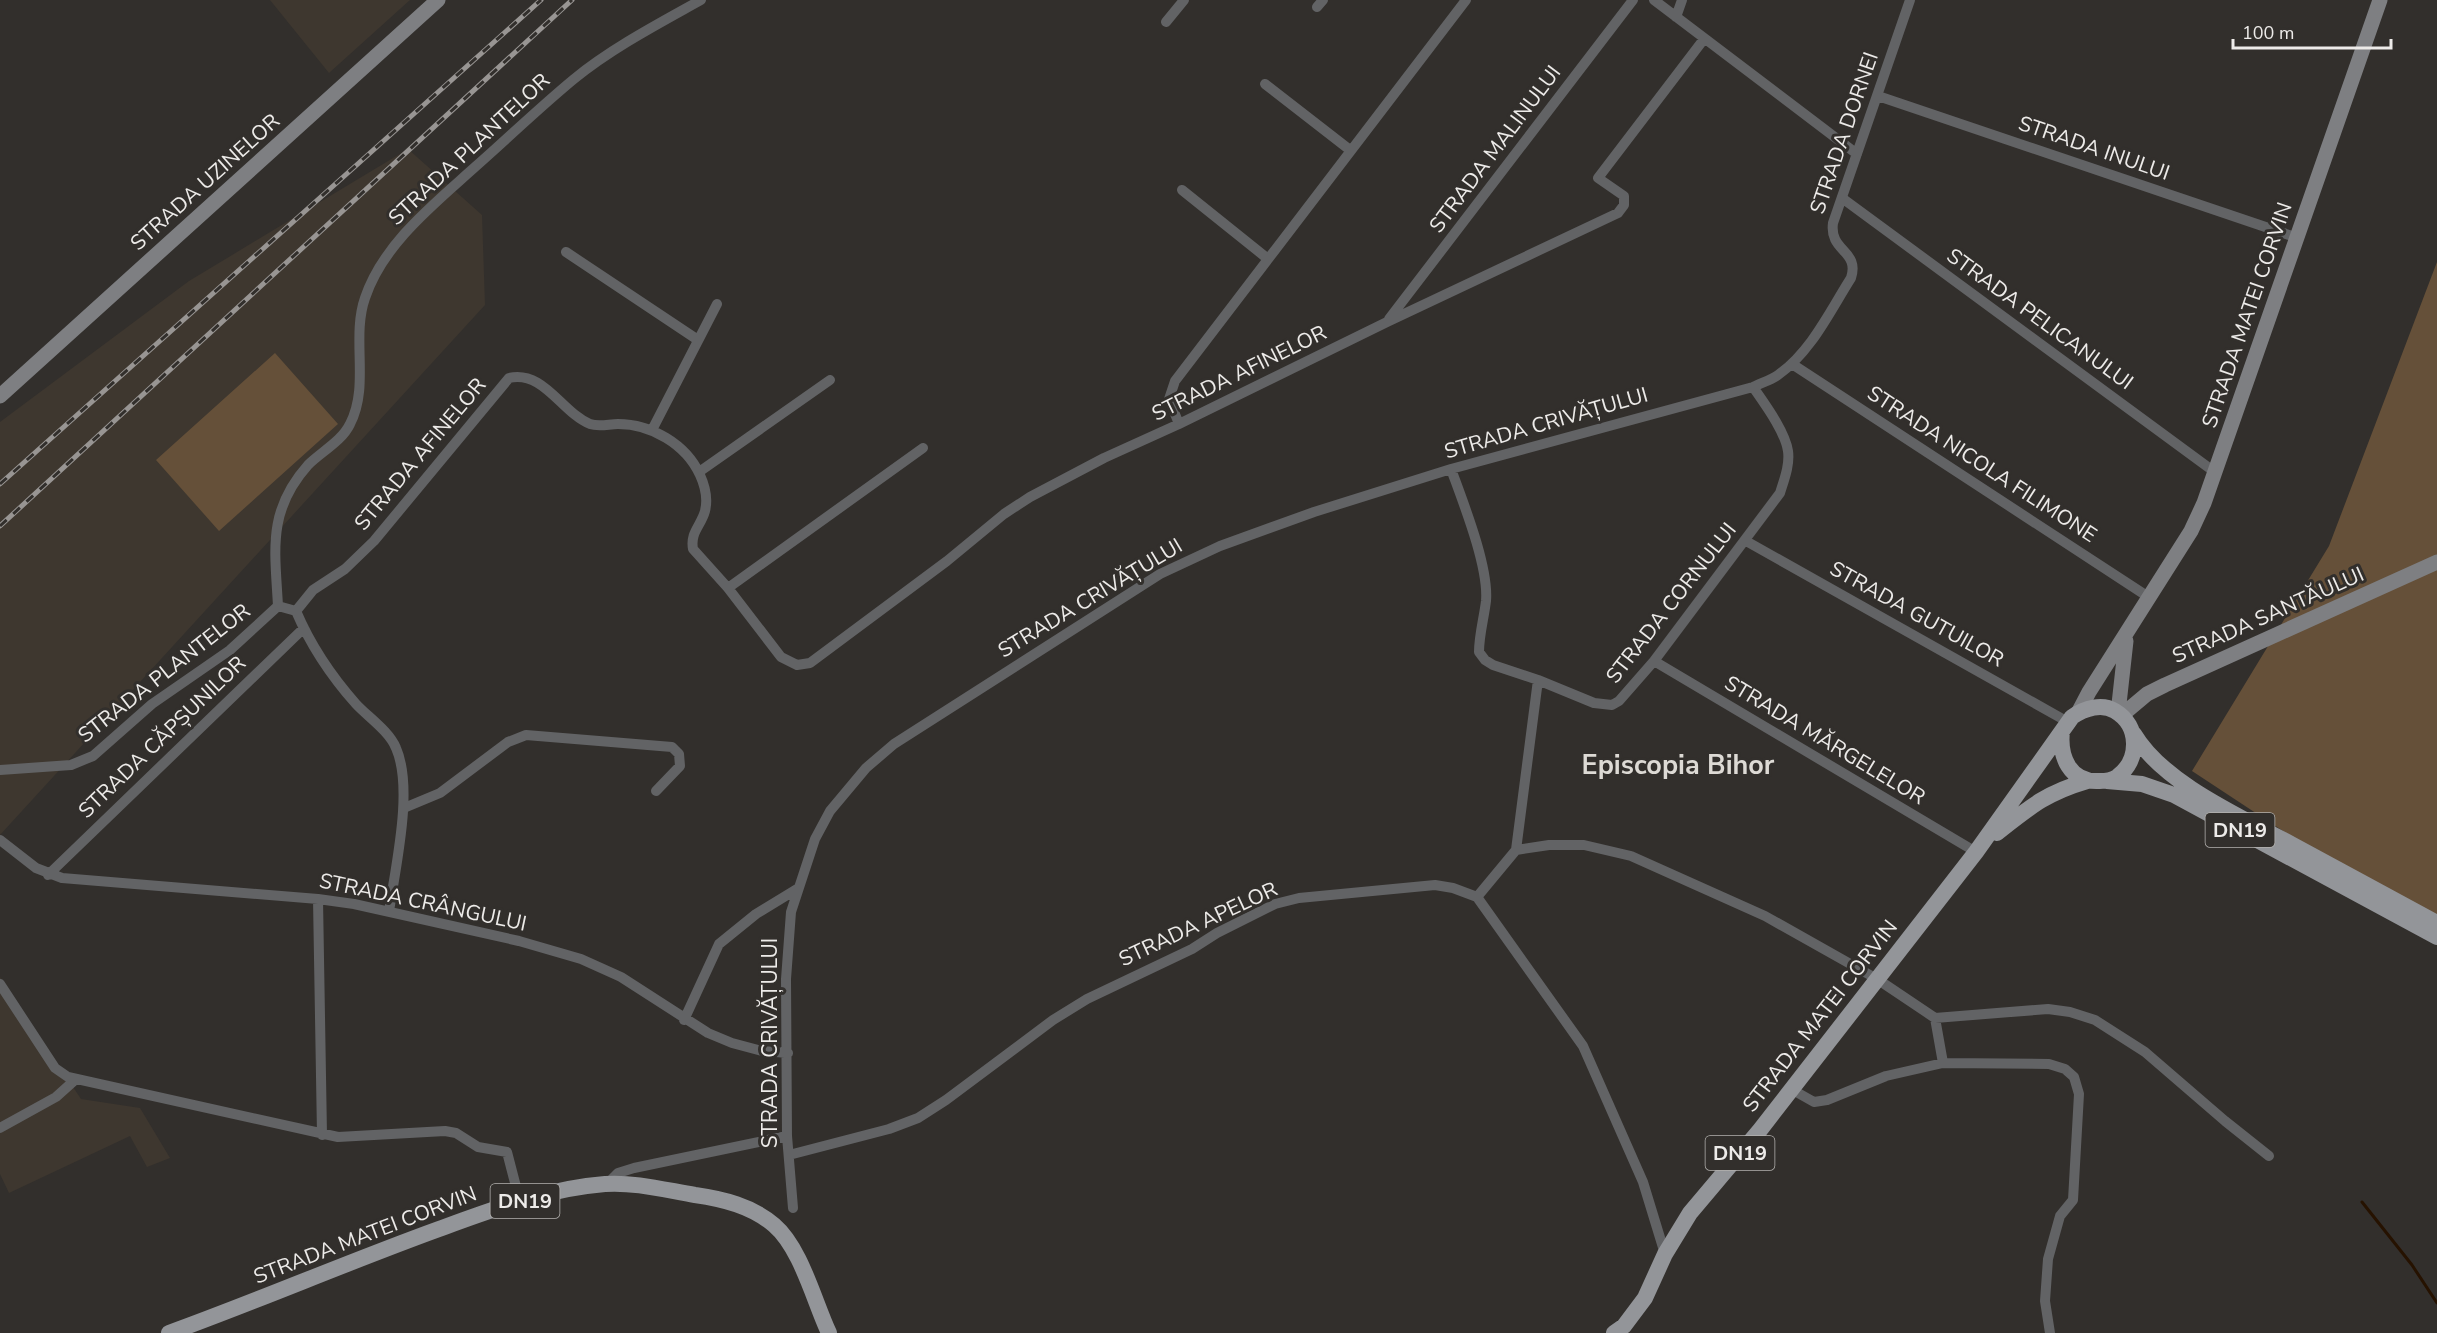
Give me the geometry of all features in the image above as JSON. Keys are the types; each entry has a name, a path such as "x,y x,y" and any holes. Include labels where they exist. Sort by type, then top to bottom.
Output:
{"main road":[{"path":"2087,781 2078,777 2065,762 2061,752 2070,722 2098,707 2111,709 2120,714"},
{"name":"DN19","path":"2120,714 2143,749 2155,761 2201,794 2437,923"},
{"name":"STRADA MATEI CORVIN","path":"1614,1333 1624,1326 1645,1298 1665,1254 1690,1213 1760,1130 1979,848 2070,722"},
{"path":"2108,780 2116,778 2130,762 2134,734"},
{"name":"DN19","path":"2087,781 2108,780 2142,784 2174,795 2437,937"},
{"name":"STRADA MATEI CORVIN","path":"1979,848 2039,800 2064,788 2087,781"},
{"name":"STRADA MATEI CORVIN","path":"169,1333 256,1302 392,1246 477,1215 588,1185 607,1184 633,1185 714,1198 760,1214 776,1226 795,1254 829,1333"}],"street":[{"name":"STRADA UZINELOR","path":"0,396 438,0"},
{"name":"STRADA PLANTELOR","path":"0,770 71,765 93,756 152,704 230,650 278,606 274,546 279,511 298,477 351,424 359,385 363,307 374,279 403,235 443,196 575,78 621,46 701,0"},
{"path":"1166,22 1184,0"},
{"path":"1179,424 1169,399 1170,389 1466,0"},
{"name":"STRADA MALINULUI","path":"1387,322 1633,0"},
{"path":"1654,0 1857,154"},
{"path":"1676,17 1682,0"},
{"name":"STRADA DORNEI","path":"1792,364 1807,347 1851,279 1854,268 1850,258 1834,238 1832,231 1911,0"},
{"name":"STRADA MATEI CORVIN","path":"2070,722 2197,520 2216,473 2380,0"},
{"name":"STRADA AFINELOR","path":"296,611 313,590 345,569 374,542 509,378 519,376 532,379 593,425 634,425 651,430 676,444 699,472 705,488 705,511 695,529 693,549 728,588 781,657 797,665 810,663 1030,496 1104,458 1618,213 1624,205 1624,196 1598,178 1704,39"},
{"path":"1265,84 1350,150"},
{"name":"STRADA INULUI","path":"1878,96 2298,238"},
{"path":"1182,190 1268,258"},
{"name":"STRADA PELICANULUI","path":"1842,198 2216,473"},
{"path":"566,252 698,340"},
{"path":"651,430 717,304"},
{"name":"STRADA CRIVĂȚULUI","path":"793,1208 787,1136 786,979 791,912 815,839 841,796 866,768 894,744 924,722 1160,574 1220,546 1451,469 1753,387 1777,376 1792,364"},
{"name":"STRADA NICOLA FILIMONE","path":"1792,364 2150,598"},
{"path":"699,472 830,380"},
{"name":"STRADA CORNULUI","path":"1451,469 1464,504 1485,584 1486,600 1479,652 1485,660 1492,664 1594,703 1612,705 1654,661 1780,493 1786,474 1788,450 1776,423 1753,387"},
{"path":"728,588 923,448"},
{"name":"STRADA GUTUILOR","path":"1746,541 2070,722"},
{"name":"STRADA SANTĂULUI","path":"2120,714 2147,694 2165,685 2437,562"},
{"path":"278,606 296,611 304,628 345,692 395,745 399,757 404,808 389,912"},
{"name":"STRADA CĂPȘUNILOR","path":"48,875 304,628"},
{"name":"STRADA MATEI CORVIN","path":"2120,714 2121,668 2128,632"},
{"name":"STRADA MĂRGELELOR","path":"1654,661 1979,848"},
{"path":"1538,680 1516,850 1477,897 1583,1046 1643,1182 1665,1254"},
{"path":"404,808 440,793 508,742 526,735 672,747 679,753 680,766 656,791"},
{"name":"STRADA CRÂNGULUI","path":"0,840 48,875 62,878 318,899 519,940 581,959 621,977 684,1020 708,1033 732,1043 762,1051 788,1053"},
{"path":"1516,850 1549,845 1584,844 1631,856 1765,916 1877,979 1935,1018 2048,1009 2070,1012 2095,1020 2145,1052 2225,1121 2270,1156"},
{"name":"STRADA APELOR","path":"789,1155 889,1129 918,1118 946,1100 1053,1020 1087,999 1192,949 1217,933 1275,904 1299,898 1418,885 1454,888 1477,897"},
{"path":"684,1020 719,944 756,914 797,889"},
{"path":"318,899 322,1135"},
{"path":"0,984 60,1073 76,1079 159,1096 322,1135 352,1138 445,1131 456,1133 478,1147 507,1152 520,1202"},
{"path":"1935,1018 1943,1063"},
{"path":"1791,1089 1814,1102 1821,1101 1886,1076 1943,1063 2049,1064 2065,1069 2074,1077 2079,1094 2073,1200 2060,1216 2048,1259 2045,1301 2050,1333"},
{"path":"0,1128 56,1097 76,1079"},
{"path":"607,1184 618,1173 634,1168 787,1136"}],"shaded area":[{"path":"270,0 410,0 329,73"},
{"path":"408,149 482,215 485,305 0,835 0,422 189,281"},
{"path":"2437,262 2437,918 2324,858 2192,771 2329,546"},
{"path":"275,353 338,424 219,531 156,460"},
{"path":"0,977 81,1099 140,1108 170,1158 147,1167 130,1136 9,1193 0,1174"}],"waterway":[{"path":"2362,1202 2412,1265 2437,1303"}],"railway":[{"path":"0,484 541,0"},
{"path":"0,526 572,0"}],"district":[{"name":"Episcopia Bihor","path":"1678,765"}]}
